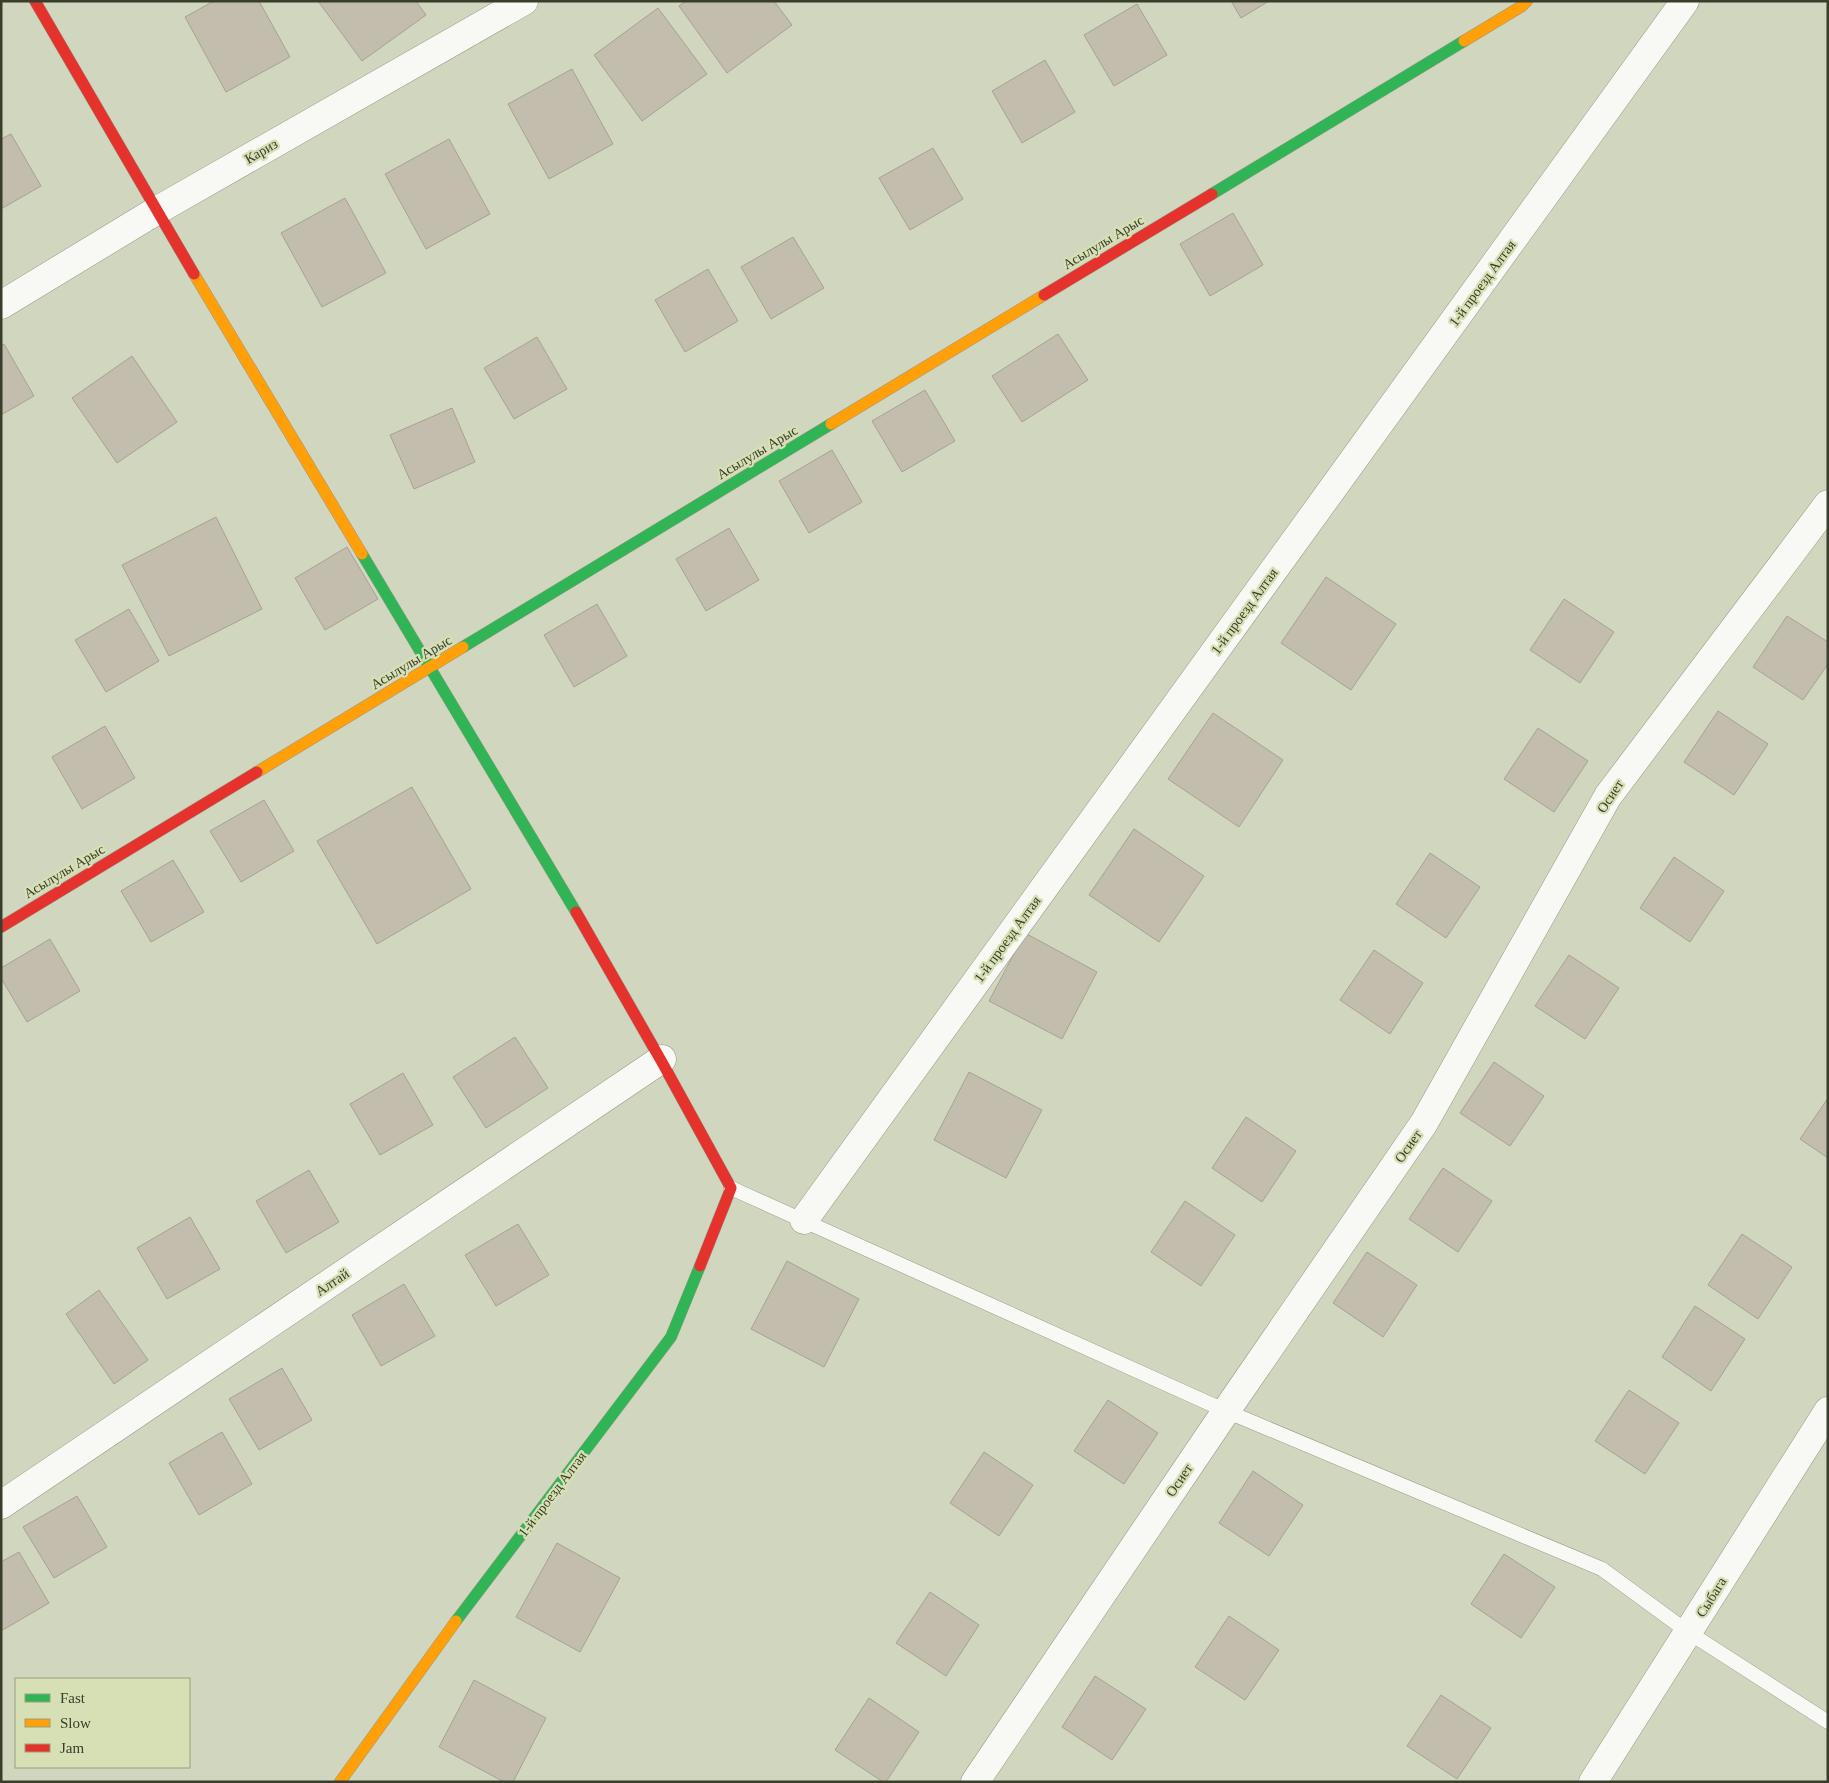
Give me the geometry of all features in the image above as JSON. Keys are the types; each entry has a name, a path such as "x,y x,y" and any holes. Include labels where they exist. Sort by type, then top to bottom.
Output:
{"street":[{"path":"35,1 156,211 432,666 662,1059 732,1188"},
{"name":"Кариз","path":"1,305 156,211 524,1"},
{"name":"Асылулы Арыс","path":"1,927 1514,12 1527,1"},
{"name":"1-й проезд Алтая","path":"804,1220 1685,1"},
{"name":"Осиет","path":"975,1782 1424,1123 1608,796 1828,504"},
{"name":"Алтай","path":"1,1505 662,1059"},
{"name":"1-й проезд Алтая","path":"340,1782 457,1620 671,1337 732,1188"},
{"name":"Сыбага","path":"1593,1782 1828,1411"}],"lane":[{"path":"732,1188 1226,1411 1602,1569 1688,1632 1828,1722"}],"building":[{"path":"214,1 259,1 290,57 226,92 185,17"},
{"path":"318,1 416,1 426,15 362,61"},
{"path":"686,1 774,1 792,25 727,73 679,6"},
{"path":"1231,1 1269,1 1241,18"},
{"path":"1137,4 1167,55 1114,86 1084,35"},
{"path":"658,8 707,74 642,121 594,55"},
{"path":"1045,60 1075,112 1022,143 992,91"},
{"path":"572,69 613,144 549,179 508,104"},
{"path":"11,134 41,186 1,209 1,139"},
{"path":"449,139 490,214 426,249 385,174"},
{"path":"933,148 963,199 910,230 879,178"},
{"path":"345,198 386,273 322,307 281,233"},
{"path":"1233,213 1263,265 1210,296 1180,244"},
{"path":"793,237 824,288 771,319 741,267"},
{"path":"708,269 738,321 685,352 655,300"},
{"path":"1058,334 1088,380 1022,422 992,376"},
{"path":"537,337 567,389 514,419 484,368"},
{"path":"4,344 34,396 1,415 1,346"},
{"path":"132,356 177,422 117,463 72,398"},
{"path":"925,390 955,441 902,472 872,421"},
{"path":"452,408 475,462 414,489 390,435"},
{"path":"832,450 862,502 809,533 779,481"},
{"path":"216,517 262,609 169,656 122,565"},
{"path":"729,528 759,580 706,611 676,559"},
{"path":"347,547 378,599 325,630 295,578"},
{"path":"1326,577 1396,624 1351,690 1281,643"},
{"path":"1564,599 1614,632 1580,683 1530,650"},
{"path":"597,604 627,656 574,687 544,635"},
{"path":"129,609 159,661 106,692 75,640"},
{"path":"1787,616 1828,642 1828,664 1803,700 1753,667"},
{"path":"1718,711 1768,744 1734,795 1684,762"},
{"path":"1213,713 1283,760 1239,827 1168,779"},
{"path":"105,726 135,778 82,809 52,757"},
{"path":"1538,728 1588,761 1554,812 1504,779"},
{"path":"412,787 471,889 377,944 317,841"},
{"path":"264,800 294,851 241,882 210,831"},
{"path":"1134,829 1204,876 1159,942 1089,895"},
{"path":"1430,853 1480,887 1446,938 1396,904"},
{"path":"1674,857 1724,891 1690,942 1640,908"},
{"path":"173,860 204,912 151,942 121,891"},
{"path":"1025,933 1097,972 1062,1039 989,1001"},
{"path":"50,939 80,991 27,1022 1,978 1,968"},
{"path":"1374,950 1423,983 1390,1034 1340,1000"},
{"path":"1569,955 1619,988 1585,1039 1535,1006"},
{"path":"515,1037 548,1088 486,1128 453,1077"},
{"path":"1494,1062 1544,1096 1510,1146 1460,1113"},
{"path":"969,1072 1042,1110 1006,1178 934,1140"},
{"path":"403,1073 433,1125 380,1155 350,1104"},
{"path":"1828,1098 1828,1158 1800,1139"},
{"path":"1246,1117 1296,1151 1262,1202 1212,1168"},
{"path":"1443,1168 1492,1201 1458,1252 1409,1219"},
{"path":"309,1170 339,1222 286,1253 256,1201"},
{"path":"1185,1201 1235,1235 1201,1286 1151,1252"},
{"path":"190,1217 220,1269 167,1299 137,1248"},
{"path":"518,1224 549,1275 496,1306 465,1255"},
{"path":"1742,1234 1792,1267 1758,1319 1708,1285"},
{"path":"1367,1252 1417,1285 1383,1337 1333,1303"},
{"path":"787,1261 859,1299 824,1367 751,1329"},
{"path":"404,1284 435,1336 381,1366 352,1315"},
{"path":"99,1290 148,1360 114,1384 66,1314"},
{"path":"1695,1306 1745,1339 1711,1391 1662,1357"},
{"path":"282,1368 312,1420 259,1450 229,1399"},
{"path":"1629,1390 1679,1423 1645,1474 1595,1441"},
{"path":"1108,1400 1158,1433 1124,1484 1074,1451"},
{"path":"222,1432 252,1484 199,1515 169,1463"},
{"path":"984,1452 1033,1485 999,1536 950,1503"},
{"path":"1253,1471 1303,1505 1269,1556 1219,1523"},
{"path":"77,1496 107,1547 54,1578 23,1527"},
{"path":"557,1543 620,1578 580,1652 516,1617"},
{"path":"19,1552 49,1603 1,1631 1,1562"},
{"path":"1504,1554 1555,1587 1521,1638 1471,1604"},
{"path":"930,1592 979,1625 946,1676 896,1643"},
{"path":"1229,1616 1279,1650 1245,1700 1195,1667"},
{"path":"1095,1676 1146,1709 1112,1760 1062,1727"},
{"path":"474,1680 546,1718 513,1782 504,1782 439,1747"},
{"path":"1441,1695 1491,1728 1457,1779 1407,1746"},
{"path":"869,1698 919,1732 886,1782 883,1782 835,1750"}],"traffic: fast":[{"path":"1212,194 1464,41"},
{"path":"463,647 831,424"},
{"path":"362,554 576,912"},
{"path":"456,1621 671,1337 700,1266"}],"traffic: slow":[{"path":"1464,41 1522,6 1527,1"},
{"path":"194,274 362,554"},
{"path":"831,424 1044,295"},
{"path":"257,772 463,647"},
{"path":"340,1782 456,1621"}],"traffic: jam":[{"path":"35,1 194,274"},
{"path":"1044,295 1212,194"},
{"path":"1,927 257,772"},
{"path":"576,912 731,1188 700,1266"}]}
